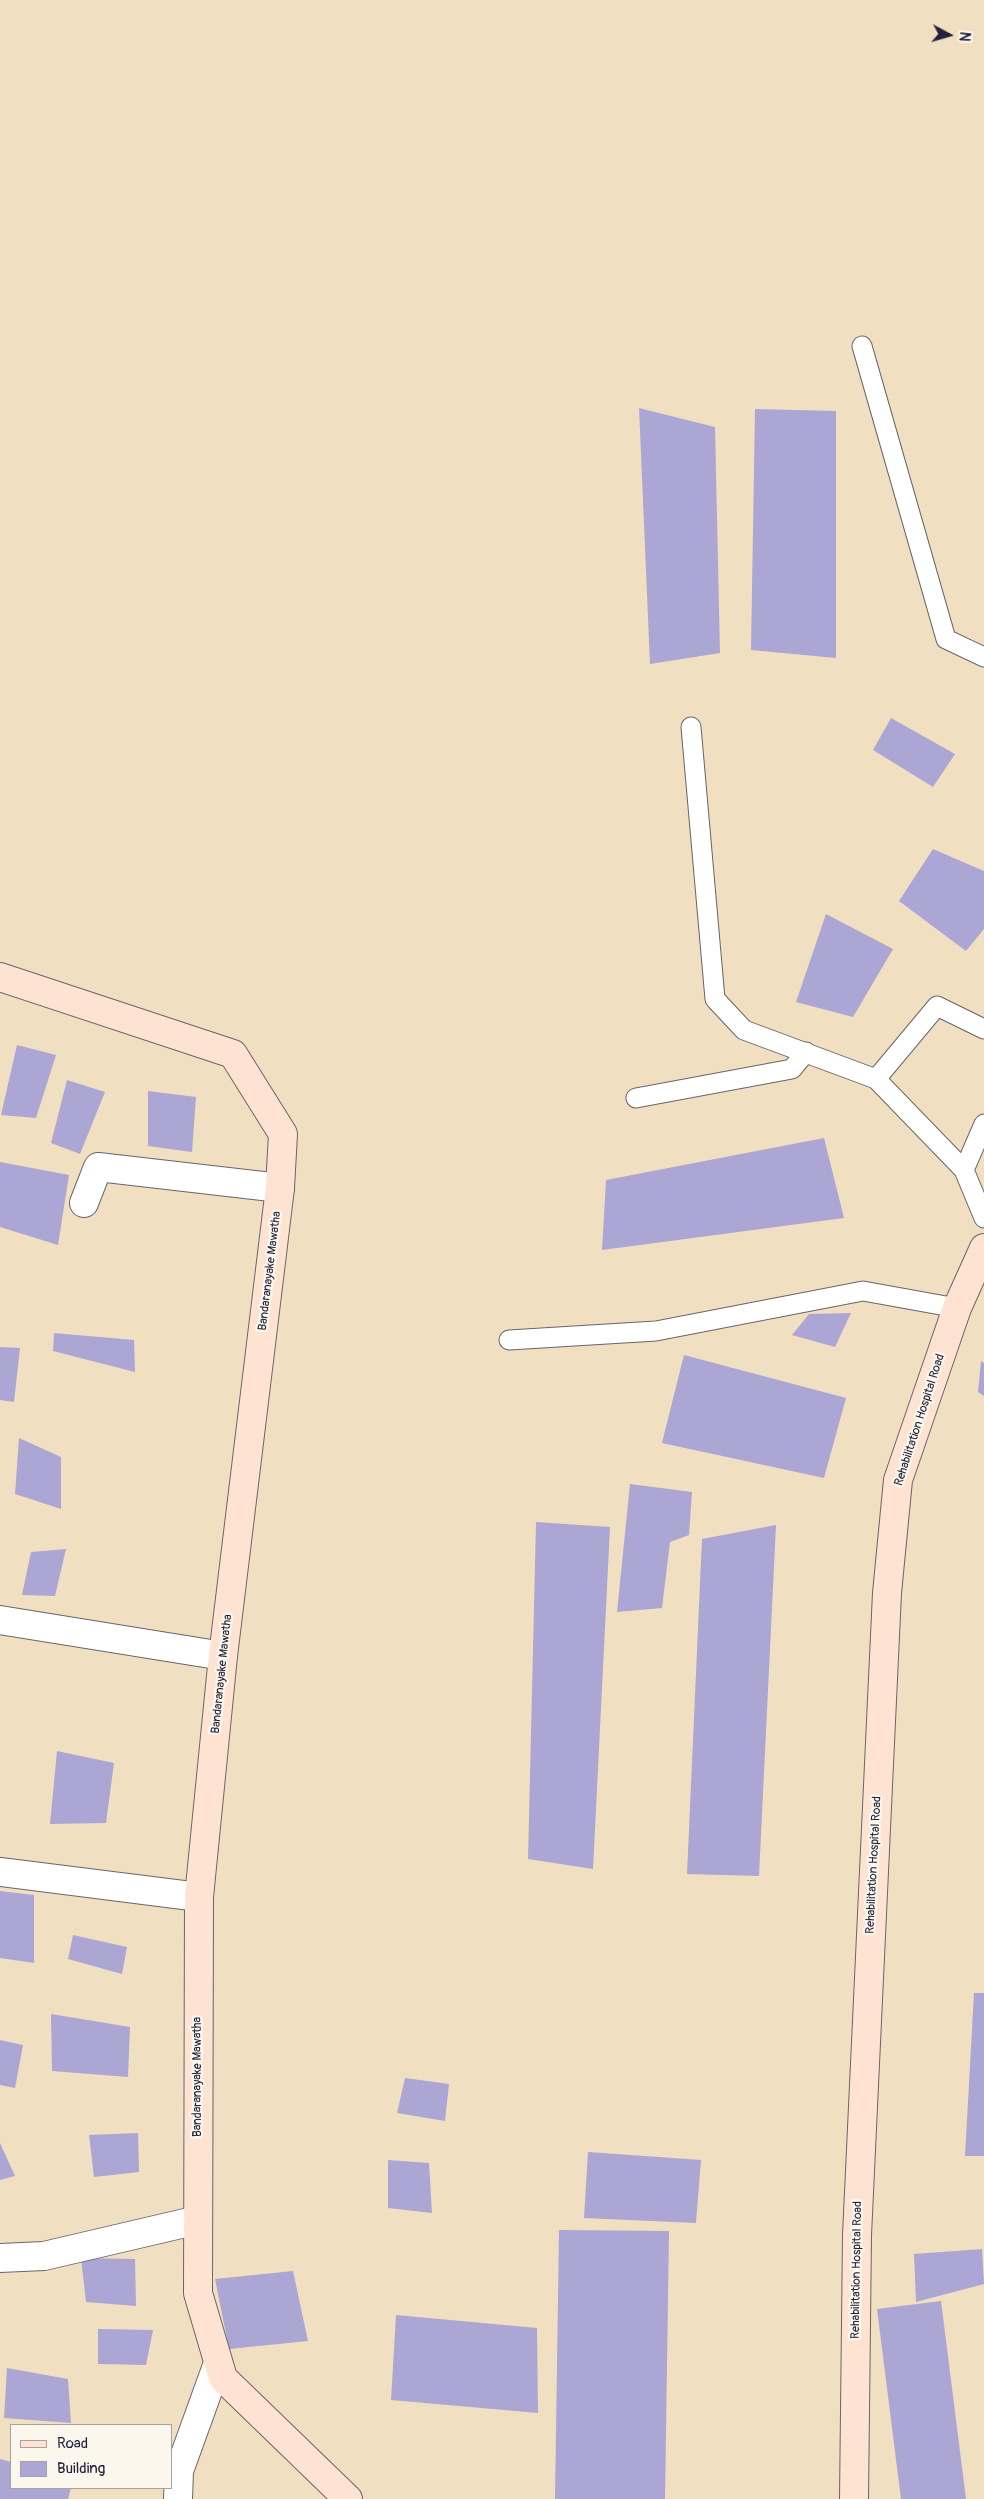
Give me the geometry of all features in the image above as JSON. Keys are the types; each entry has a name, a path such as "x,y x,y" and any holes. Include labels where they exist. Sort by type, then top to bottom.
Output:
{"street":[{"name":"Bandaranayake Mawatha","path":"0,976 233,1054 284,1134 280,1188 223,1656 199,1897 198,2293 223,2378 348,2499"},
{"path":"84,1204 98,1166 280,1188"},
{"name":"Rehabilitation Hospital Road","path":"854,2499 857,2236 887,1593 898,1480 957,1308 984,1248"},
{"path":"0,1620 223,1656"},
{"path":"0,1872 199,1897"},
{"path":"0,2258 44,2256 198,2220"},
{"path":"178,2499 179,2471 218,2363"}],"lane":[{"path":"862,346 946,639 984,657"},
{"path":"691,727 715,999 744,1030 876,1079 964,1170 984,1218"},
{"path":"876,1079 937,1006 984,1029"},
{"path":"636,1098 792,1069 806,1052"},
{"path":"964,1170 984,1124"},
{"path":"509,1340 656,1332 863,1291 957,1308"}],"building":[{"path":"639,408 715,427 720,653 650,664"},
{"path":"755,409 836,411 836,658 751,650"},
{"path":"891,718 955,754 933,787 873,750"},
{"path":"933,849 984,871 984,929 966,951 899,901"},
{"path":"826,914 893,949 853,1017 796,1002"},
{"path":"17,1045 56,1055 36,1118 1,1115"},
{"path":"67,1080 105,1092 80,1154 51,1143"},
{"path":"148,1091 196,1097 192,1152 148,1146"},
{"path":"824,1138 844,1218 602,1250 606,1180"},
{"path":"0,1162 69,1175 58,1245 0,1227"},
{"path":"851,1313 835,1347 792,1335 809,1314"},
{"path":"54,1333 134,1340 135,1372 53,1351"},
{"path":"0,1347 20,1348 14,1402 0,1400"},
{"path":"684,1355 846,1398 824,1478 662,1443"},
{"path":"981,1361 984,1363 984,1396 978,1392"},
{"path":"19,1438 61,1457 61,1509 15,1494"},
{"path":"630,1484 692,1492 689,1535 670,1542 662,1608 617,1612"},
{"path":"536,1522 610,1527 593,1869 528,1859"},
{"path":"776,1525 759,1876 687,1874 702,1539"},
{"path":"66,1549 55,1596 22,1595 31,1552"},
{"path":"57,1751 114,1763 106,1823 50,1824"},
{"path":"0,1891 34,1895 34,1963 0,1958"},
{"path":"73,1935 127,1947 122,1974 68,1959"},
{"path":"974,1993 984,1993 984,2156 965,2156"},
{"path":"51,2014 130,2027 128,2077 52,2071"},
{"path":"0,2040 23,2045 15,2088 0,2085"},
{"path":"405,2078 449,2084 445,2121 397,2113"},
{"path":"138,2133 139,2172 94,2177 89,2135"},
{"path":"0,2143 15,2176 0,2180"},
{"path":"588,2152 701,2160 696,2223 584,2218"},
{"path":"388,2160 429,2163 432,2213 388,2208"},
{"path":"559,2230 669,2231 665,2499 555,2499"},
{"path":"982,2249 984,2284 916,2302 914,2254"},
{"path":"81,2258 135,2259 136,2306 86,2302"},
{"path":"293,2271 308,2341 229,2349 215,2279"},
{"path":"941,2301 966,2499 901,2499 877,2309"},
{"path":"396,2315 537,2328 538,2413 391,2400"},
{"path":"98,2329 153,2330 146,2365 98,2364"},
{"path":"7,2368 68,2379 71,2423 4,2418"},
{"path":"0,2459 10,2462 10,2489 71,2489 68,2499 0,2499"}]}
